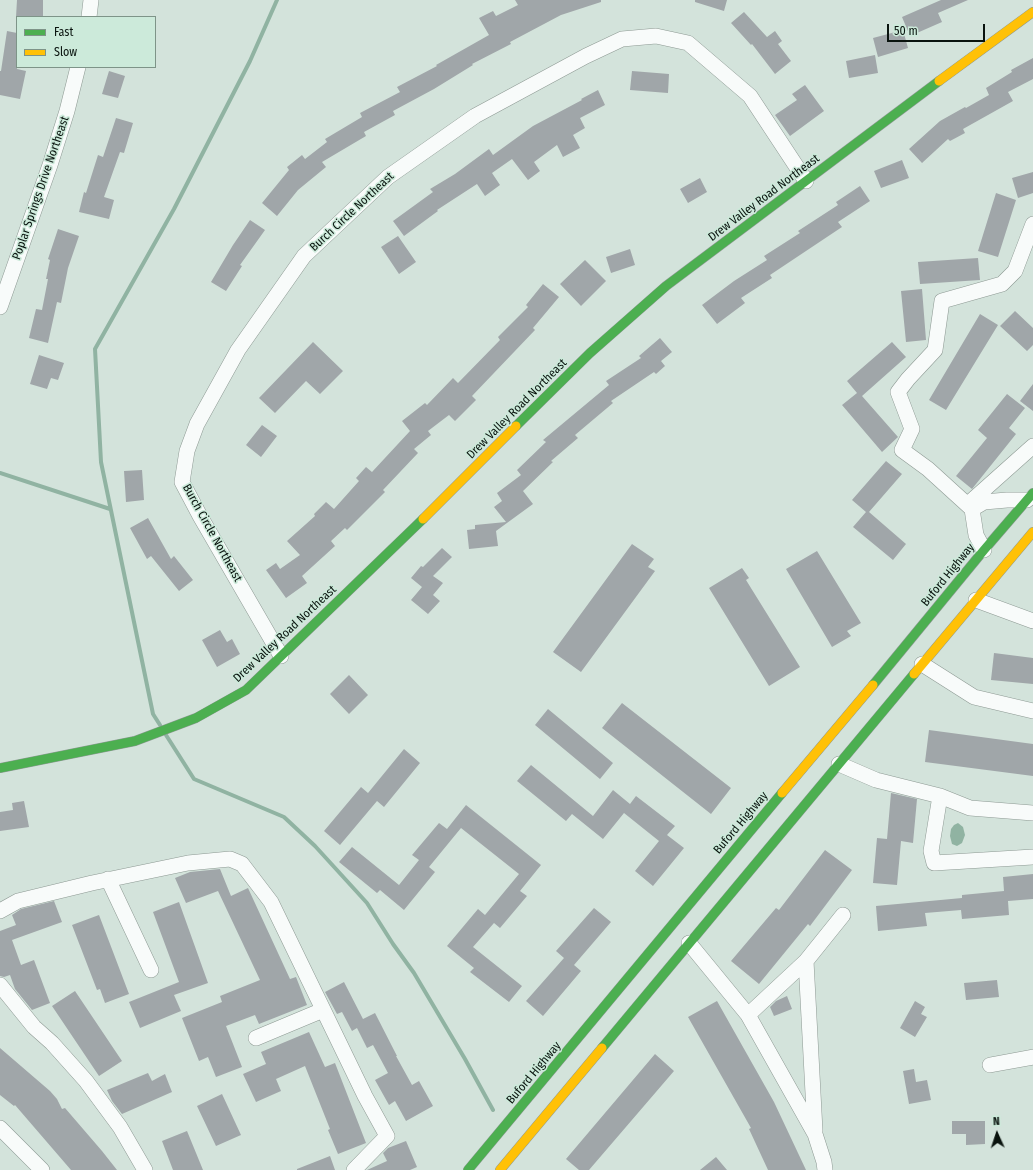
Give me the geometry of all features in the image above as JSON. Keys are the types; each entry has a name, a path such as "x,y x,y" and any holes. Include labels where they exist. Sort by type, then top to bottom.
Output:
{"main road":[{"name":"Drew Valley Road Northeast","path":"0,768 107,748 135,741 196,718 246,690 421,521 590,353 666,286 887,119 1033,12"},
{"name":"Buford Highway","path":"468,1170 984,550 1030,497"},
{"path":"500,1170 1033,532"}],"street":[{"path":"89,16 91,0"},
{"name":"Burch Circle Northeast","path":"281,656 182,482 187,451 196,424 238,350 304,256 388,176 475,116 586,56 622,39 656,36 688,43 750,96 806,181"},
{"name":"Poplar Springs Drive Northeast","path":"0,307 50,165 67,111 78,68"},
{"path":"984,550 976,535 970,506 928,469 902,450 912,429 898,392 908,378 935,350 942,301 1002,284 1015,271 1033,224"},
{"path":"970,506 1033,446"},
{"path":"970,506 984,502 1030,497"},
{"path":"976,600 1033,621"},
{"path":"922,664 974,697 1033,711"},
{"path":"839,764 876,780 940,796 970,808 1033,813"},
{"path":"940,796 931,851 934,863 1033,857"},
{"path":"0,911 18,901 108,879 188,862 230,859 242,864 271,902 365,1096 387,1136 354,1170"},
{"path":"108,879 151,970"},
{"path":"748,1015 806,961 843,915"},
{"path":"689,943 748,1015 815,1134 825,1170"},
{"path":"806,961 815,1134"},
{"path":"0,985 34,1027 52,1043 86,1081 120,1127 146,1170"},
{"path":"256,1038 324,1010"},
{"path":"990,1065 1033,1057"},
{"path":"0,1128 42,1170"}],"shaded area":[{"path":"958,823 963,827 965,835 962,843 957,846 952,844 950,836 951,829"}],"building":[{"path":"17,0 43,0 43,16 16,16"},
{"path":"515,0 601,0 601,2 561,15 510,42 511,44 472,64 473,65 434,89 393,111 395,115 364,132 366,136 322,162 326,167 298,190 277,216 262,203 289,170 287,167 302,155 305,159 327,142 325,139 362,117 360,113 400,92 397,87 437,66 436,65 489,35 479,18 493,11 496,16 518,5"},
{"path":"695,0 727,0 724,11 695,2"},
{"path":"941,0 968,0 938,13 942,22 910,36 902,17"},
{"path":"744,12 767,37 775,31 782,41 778,44 791,61 775,74 752,44 751,45 731,23"},
{"path":"903,30 908,48 878,57 873,38"},
{"path":"7,31 16,33 16,68 26,71 20,99 0,95 1,71"},
{"path":"875,55 878,73 849,78 846,61"},
{"path":"1033,58 1033,79 1008,92 1013,101 963,129 965,133 950,141 948,139 922,163 909,149 940,121 989,95 986,88 1012,72 1011,70"},
{"path":"109,71 125,76 118,98 102,94"},
{"path":"632,71 669,74 668,93 630,90"},
{"path":"805,85 824,111 790,136 775,115 797,100 792,94"},
{"path":"598,90 605,105 580,118 585,128 573,135 580,148 563,157 557,145 534,162 540,171 528,180 512,159 492,173 500,185 485,196 477,184 437,210 438,211 404,236 393,221 433,192 430,189 455,174 489,149 493,155 533,126"},
{"path":"116,118 133,123 124,153 120,152 104,197 114,200 109,219 79,212 84,192 86,193 98,155 103,157"},
{"path":"902,160 909,178 881,188 874,171"},
{"path":"1033,172 1033,193 1018,198 1012,178"},
{"path":"700,178 707,192 688,203 680,189"},
{"path":"860,186 870,201 838,222 842,227 770,275 772,278 741,298 745,303 717,324 702,305 734,281 767,260 764,256 800,233 798,231 838,205 836,202"},
{"path":"996,193 1016,200 998,257 978,251"},
{"path":"250,220 265,230 240,265 242,266 226,291 211,282"},
{"path":"58,229 79,236 68,268 61,303 57,302 48,343 29,338 36,309 42,310 48,279 46,279 50,260 48,259"},
{"path":"398,236 416,262 399,274 381,247"},
{"path":"630,249 635,265 611,273 606,257"},
{"path":"978,258 980,280 920,284 918,262"},
{"path":"585,260 606,281 581,306 560,284"},
{"path":"543,284 559,297 533,328 535,330 472,396 476,400 455,421 449,415 428,431 431,435 414,449 418,453 383,490 385,492 347,530 345,528 331,541 335,546 302,576 307,583 286,598 266,570 276,563 280,569 300,555 287,541 315,516 314,514 326,502 334,509 359,481 356,478 366,467 372,472 410,431 402,421 425,403 427,405 453,378 458,383 500,340 498,337 528,307 526,305"},
{"path":"922,289 926,340 906,342 901,291"},
{"path":"1015,311 1033,328 1033,345 1027,351 1000,326"},
{"path":"980,314 998,325 946,410 929,400"},
{"path":"660,338 672,352 661,361 665,366 656,374 654,372 611,401 613,403 575,435 578,438 551,461 553,462 523,491 533,504 496,531 498,546 469,549 467,530 475,529 475,525 506,522 494,507 502,501 497,493 521,475 517,470 546,442 543,440 609,385 606,381 641,358 639,356"},
{"path":"313,342 343,371 320,394 306,381 275,413 259,398"},
{"path":"892,342 906,357 862,396 898,437 882,452 842,405 857,393 847,381"},
{"path":"39,355 64,363 58,380 51,378 47,389 30,384"},
{"path":"1033,384 1033,411 1020,401"},
{"path":"1007,394 1025,408 1009,428 1016,434 972,489 956,476 987,438 978,430"},
{"path":"262,425 277,436 261,457 246,445"},
{"path":"886,461 902,474 869,512 906,544 893,560 853,527 866,512 852,500"},
{"path":"142,470 144,500 126,502 124,471"},
{"path":"148,518 171,559 174,556 193,580 179,591 151,556 147,559 130,528"},
{"path":"632,544 654,559 648,567 655,571 581,672 553,652"},
{"path":"442,548 452,557 433,576 443,583 433,595 440,601 428,614 411,600 422,587 411,578 421,566 423,567"},
{"path":"817,551 861,623 847,631 851,636 832,647 786,569"},
{"path":"742,568 749,578 746,580 800,667 769,686 709,588"},
{"path":"220,630 227,642 232,639 240,654 217,667 202,640"},
{"path":"994,653 1033,658 1033,684 991,680"},
{"path":"349,675 368,695 349,714 330,694"},
{"path":"622,703 731,788 711,814 602,728"},
{"path":"548,709 613,763 600,779 535,725"},
{"path":"929,730 1033,744 1033,776 925,762"},
{"path":"404,749 420,763 384,807 377,801 340,845 324,831 361,787 368,793"},
{"path":"531,765 593,816 613,790 630,804 636,796 675,826 667,835 684,848 653,886 635,871 659,841 624,813 603,839 572,814 566,821 517,781"},
{"path":"891,793 917,799 913,843 901,841 897,885 873,883 877,838 887,839"},
{"path":"24,801 29,827 0,831 0,812 13,810 12,803"},
{"path":"466,805 541,865 520,891 527,896 500,928 494,923 473,947 522,986 509,1002 470,972 474,968 447,946 478,909 485,915 519,874 461,828 429,867 435,872 404,910 380,890 377,893 339,862 352,847 399,885 419,860 412,855 439,823 447,829"},
{"path":"825,850 852,870 810,926 808,924 759,984 731,961 776,908 779,910"},
{"path":"220,869 231,896 248,888 290,979 296,977 307,1005 259,1024 255,1015 226,1026 242,1067 216,1077 208,1057 199,1061 182,1018 222,1002 220,996 260,980 218,891 186,903 175,878 190,872"},
{"path":"1033,874 1033,899 1008,901 1009,915 962,919 961,910 925,913 927,926 878,931 876,906 962,898 962,895 1004,891 1003,877"},
{"path":"54,901 62,922 12,940 21,965 34,960 50,1003 32,1010 15,989 10,975 4,977 0,976 0,931 16,925 12,915 21,909"},
{"path":"179,902 208,983 174,995 181,1011 140,1028 129,1002 179,982 153,912"},
{"path":"594,908 611,922 574,965 581,971 543,1016 526,1001 564,958 556,951"},
{"path":"99,915 129,994 105,1003 100,989 97,990 72,925"},
{"path":"997,980 999,997 966,1000 964,983"},
{"path":"344,982 363,1019 375,1013 412,1085 419,1081 433,1106 406,1121 395,1101 389,1105 375,1080 388,1073 373,1045 367,1048 357,1028 352,1031 342,1012 337,1014 325,992"},
{"path":"75,991 122,1061 99,1076 52,1006"},
{"path":"787,996 792,1009 774,1016 770,1007 776,1001"},
{"path":"717,1001 774,1102 806,1170 768,1170 749,1129 751,1128 688,1017"},
{"path":"915,1001 925,1007 921,1014 927,1017 915,1037 900,1028"},
{"path":"309,1032 325,1067 335,1063 366,1143 338,1154 328,1130 330,1129 305,1066 276,1079 281,1091 256,1102 243,1074 266,1064 261,1052"},
{"path":"0,1048 50,1091 57,1099 62,1109 65,1108 117,1170 71,1170 15,1105 14,1106 0,1095"},
{"path":"655,1054 674,1071 589,1170 579,1170 566,1159"},
{"path":"914,1069 916,1082 927,1080 931,1100 909,1104 903,1071"},
{"path":"148,1073 152,1081 165,1074 172,1092 122,1114 112,1101 107,1090"},
{"path":"222,1094 241,1135 216,1146 197,1106"},
{"path":"952,1121 985,1121 985,1144 966,1145 966,1134 952,1134"},
{"path":"187,1131 203,1170 173,1170 162,1141"},
{"path":"406,1141 417,1167 410,1170 367,1170 387,1161 383,1153 388,1148"},
{"path":"330,1156 335,1170 297,1170 297,1169"},
{"path":"716,1157 727,1170 700,1170"}],"waterway":[{"path":"160,725 153,714 101,462 95,349 174,209 250,61 277,0"},
{"path":"0,473 110,509"},
{"path":"166,735 194,779 284,817 315,846 367,903 393,944 414,973 465,1059 493,1110"}],"traffic: fast":[{"path":"516,426 590,353 666,286 939,81"},
{"path":"873,685 1033,493"},
{"path":"0,768 135,741 196,718 246,690 423,519"},
{"path":"602,1048 914,674"},
{"path":"468,1170 782,793"}],"traffic: slow":[{"path":"939,81 1033,12"},
{"path":"423,519 516,426"},
{"path":"914,674 1033,532"},
{"path":"782,793 873,685"},
{"path":"500,1170 602,1048"}]}
